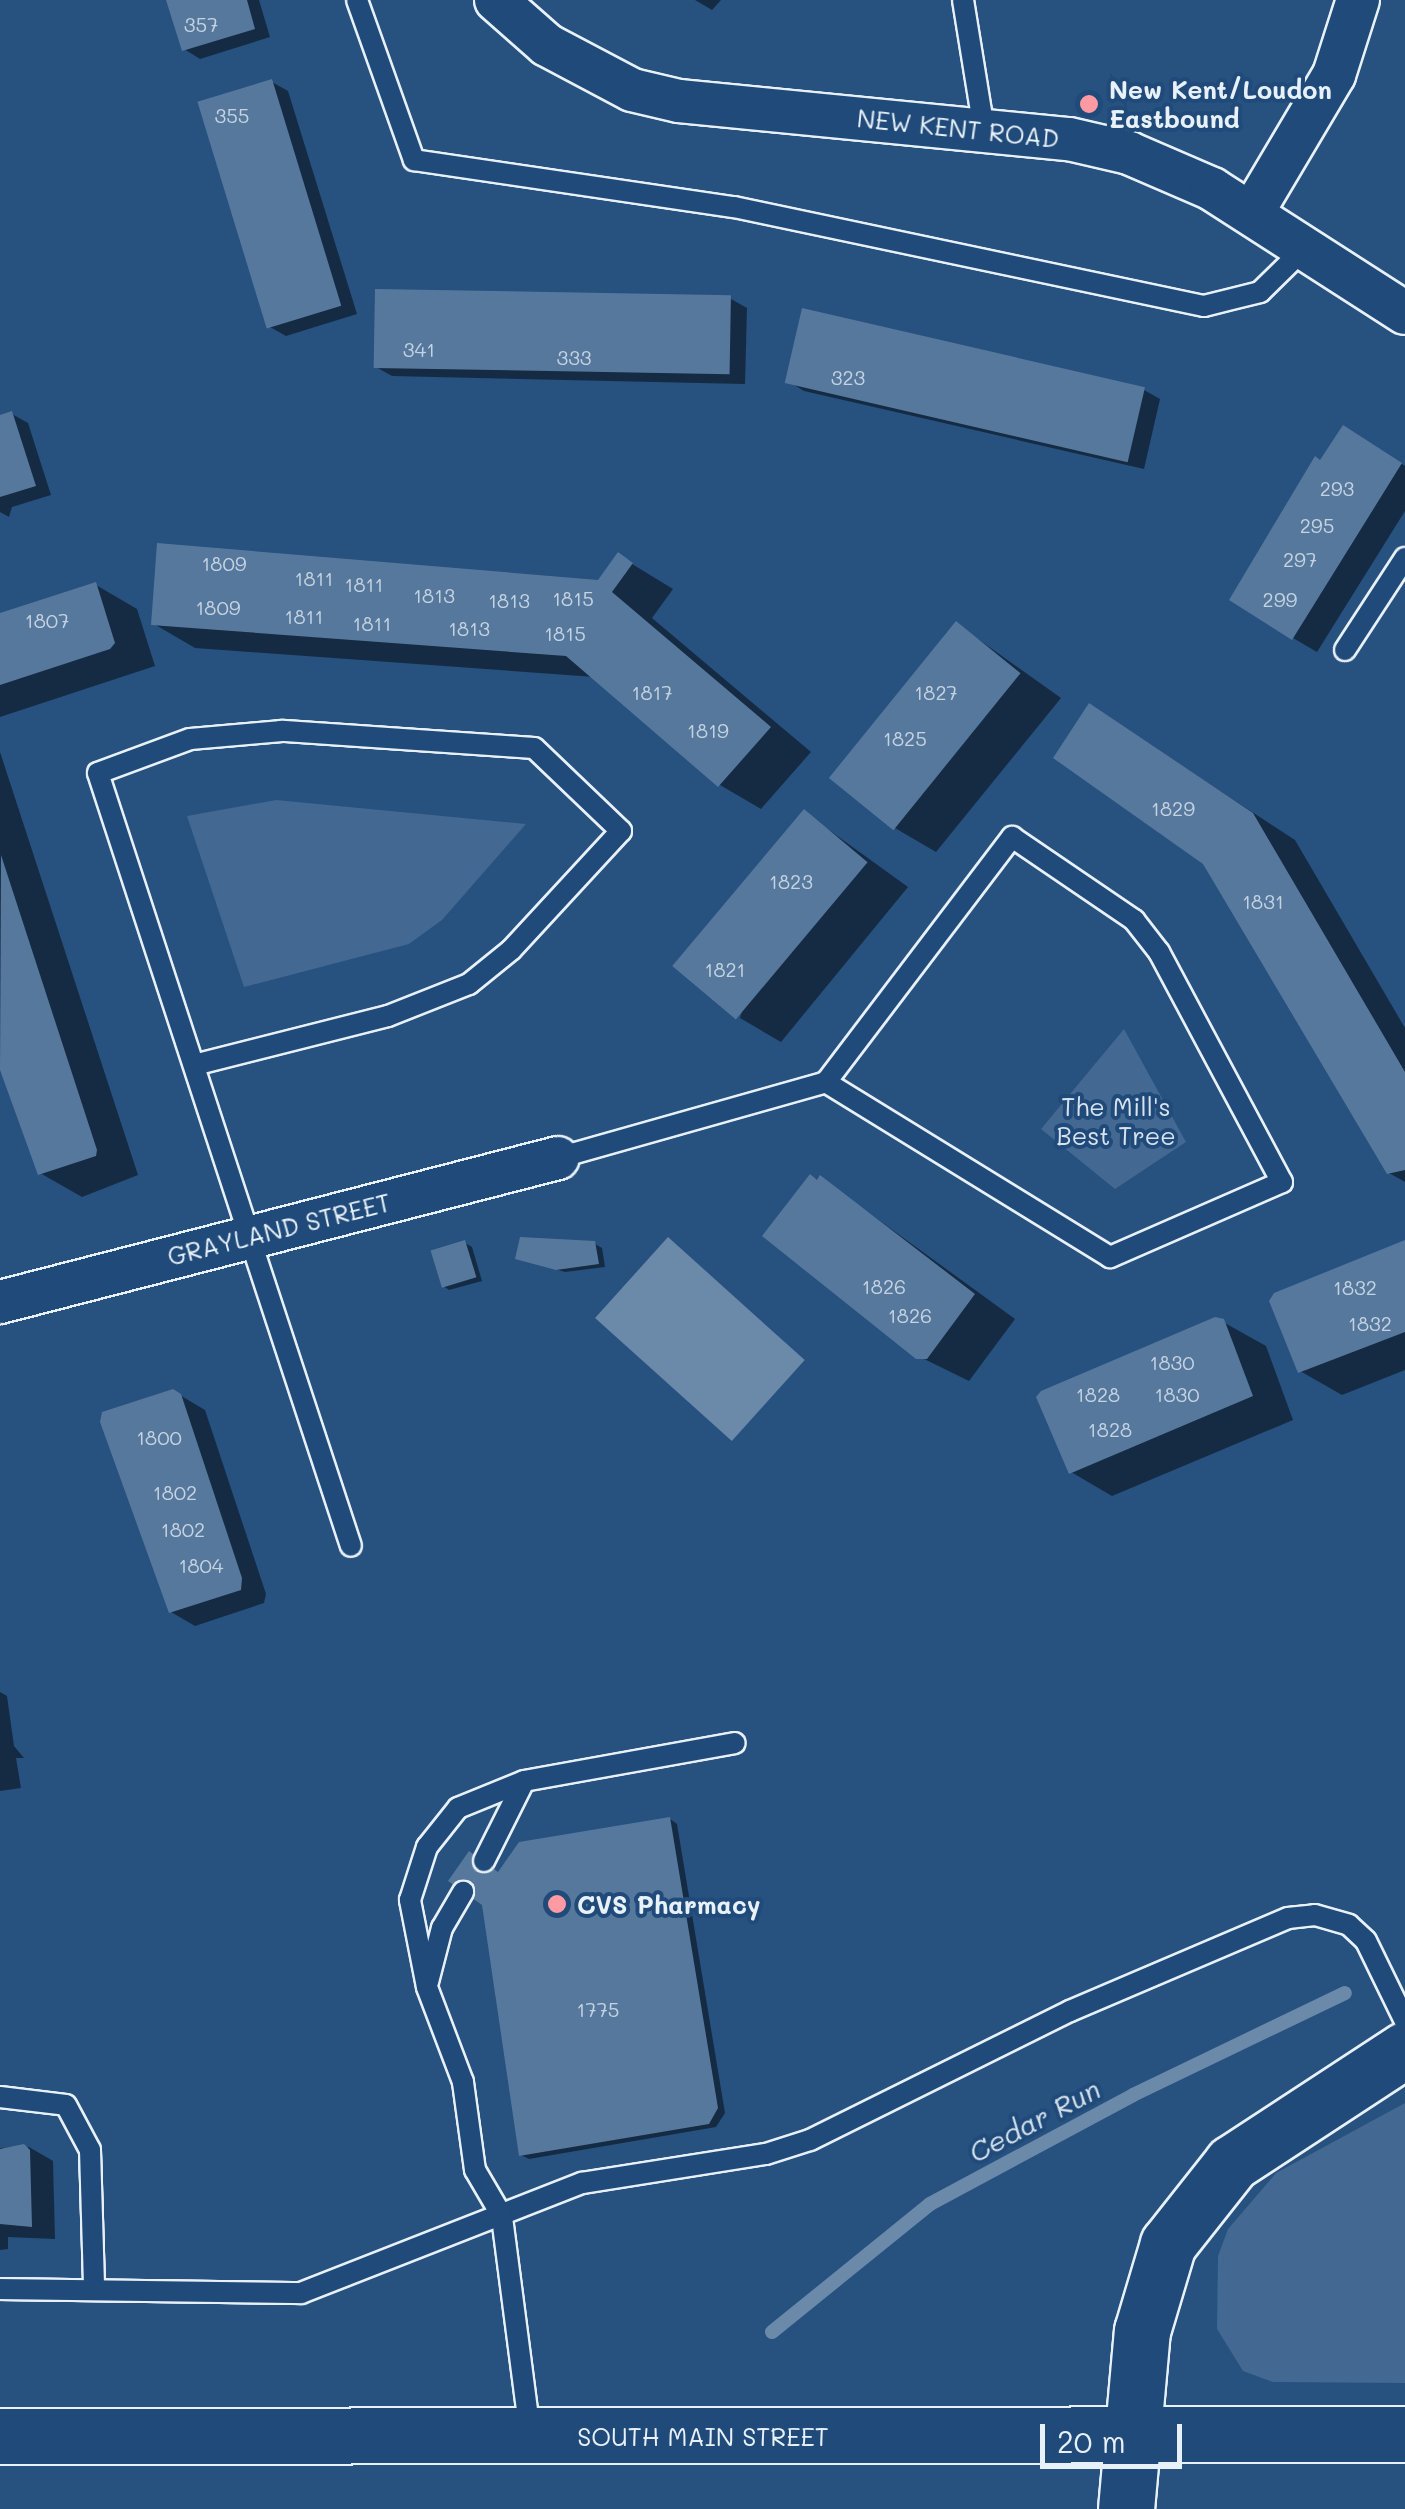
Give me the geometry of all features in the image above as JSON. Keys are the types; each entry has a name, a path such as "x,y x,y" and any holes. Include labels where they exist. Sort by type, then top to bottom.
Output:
{"main road":[{"path":"1126,2509 1130,2436 1156,2271 1196,2202 1232,2163 1297,2115 1405,2050"},
{"name":"SOUTH MAIN STREET","path":"0,2436 1405,2434"}],"street":[{"name":"NEW KENT ROAD","path":"496,0 547,45 632,90 679,101 984,129 1128,154 1252,212 1405,312"},
{"path":"1252,212 1334,75 1358,0"},
{"name":"GRAYLAND STREET","path":"0,1302 558,1158"}],"lane":[{"path":"357,0 414,160 734,207 1204,306 1260,292 1305,248"},
{"path":"963,0 984,129"},
{"path":"1345,650 1405,558"},
{"path":"194,1064 388,1016 469,984 511,950 621,831 534,748 282,730 190,739 98,773 350,1546"},
{"path":"558,1158 826,1082 1012,836 1134,920 1159,952 1282,1182 1110,1257 826,1082"},
{"path":"531,2436 502,2216 474,2170 463,2082 427,1987 410,1900 427,1847 458,1808 524,1782 736,1743"},
{"path":"484,1861 524,1782"},
{"path":"427,1987 442,1928 464,1892"},
{"path":"0,2289 94,2286 301,2293 582,2184 766,2154 810,2140 1070,2011 1288,1918 1314,1915 1349,1925 1366,1941 1405,2021"},
{"path":"0,2097 66,2105 90,2150 94,2286"}],"green space":[{"path":"276,800 526,824 442,920 409,944 244,987 187,816"},
{"name":"The Mill's Best Tree","path":"1124,1029 1186,1142 1115,1189 1041,1129"},
{"path":"1405,2103 1405,2383 1273,2382 1243,2371 1217,2329 1218,2256 1228,2229 1276,2173"}],"shaded area":[{"path":"668,1237 805,1360 732,1441 595,1318"}],"building":[{"path":"166,0 247,0 255,29 182,51"},
{"path":"272,79 341,306 267,328 197,102"},
{"path":"375,289 731,295 730,374 374,368"},
{"path":"802,308 1145,387 1128,462 785,383"},
{"path":"12,411 36,486 0,497 0,415"},
{"path":"1343,425 1402,463 1292,640 1229,600 1315,456 1320,460"},
{"path":"157,543 598,580 618,552 633,563 612,592 771,727 718,787 566,656 151,625"},
{"path":"96,582 115,643 110,649 0,685 0,613"},
{"path":"956,621 1021,673 893,830 829,778"},
{"path":"1089,703 1253,813 1405,1072 1405,1170 1387,1174 1203,864 1053,758"},
{"path":"804,809 868,862 736,1019 672,966"},
{"path":"1,855 97,1150 96,1156 38,1175 0,1070"},
{"path":"810,1174 817,1180 820,1175 975,1294 927,1359 916,1359 762,1236"},
{"path":"520,1237 595,1241 599,1264 556,1270 515,1259"},
{"path":"465,1240 476,1277 442,1288 431,1251"},
{"path":"1405,1240 1405,1332 1298,1373 1269,1301 1274,1293"},
{"path":"1215,1317 1224,1319 1253,1396 1069,1474 1036,1397 1041,1391"},
{"path":"173,1389 181,1394 242,1578 241,1590 169,1613 100,1422 102,1412"},
{"name":"CVS Pharmacy","path":"670,1817 718,2108 709,2124 519,2156 482,1905 448,1881 469,1851 498,1872 519,1842"},
{"path":"24,2144 30,2150 32,2227 0,2224 0,2149"}],"waterway":[{"name":"Cedar Run","path":"772,2332 930,2204 1133,2095 1345,1993"}],"place":[{"name":"New Kent/Loudon Eastbound","path":"1089,104"},
{"name":"CVS Pharmacy","path":"557,1904"}]}
